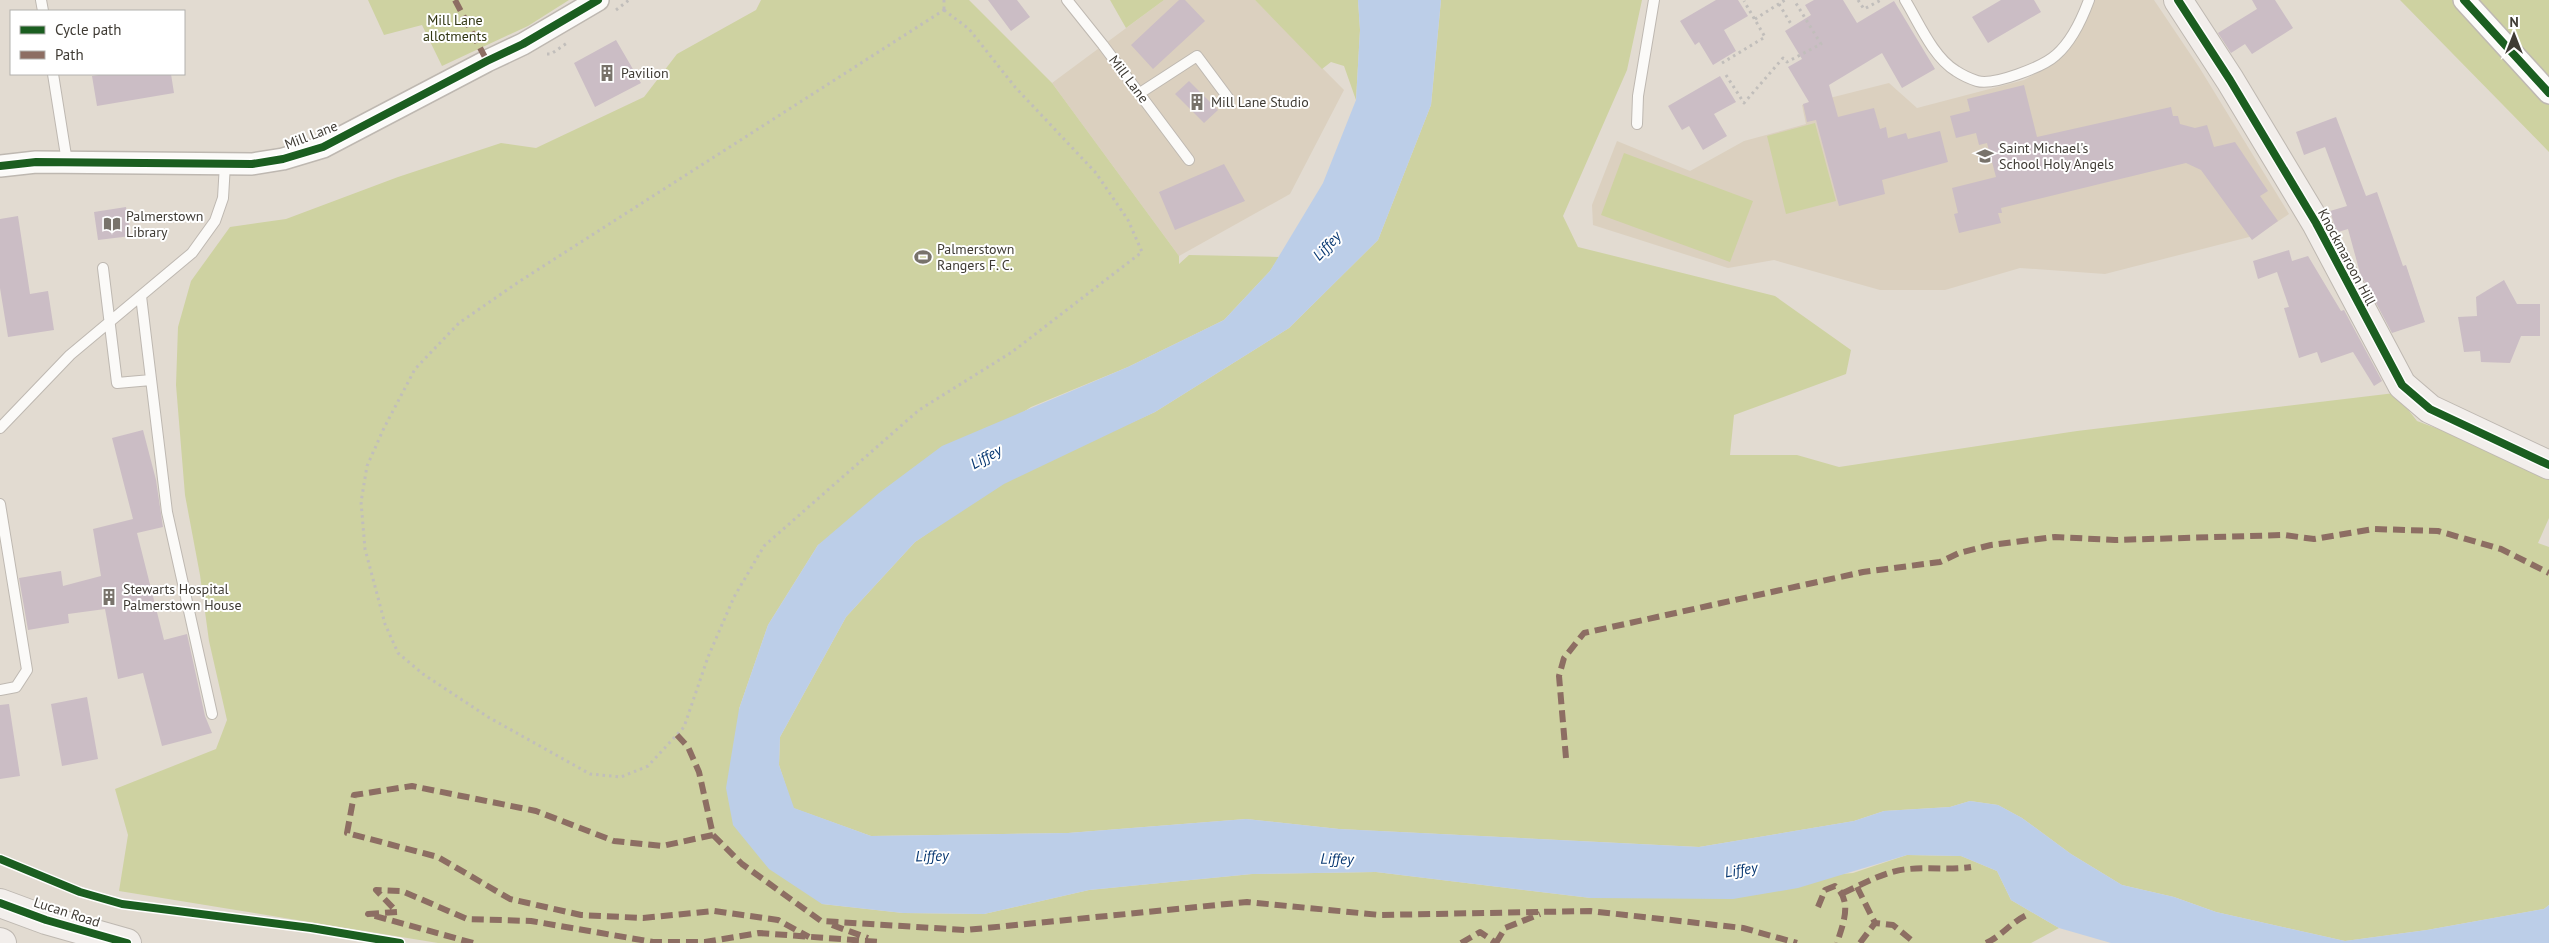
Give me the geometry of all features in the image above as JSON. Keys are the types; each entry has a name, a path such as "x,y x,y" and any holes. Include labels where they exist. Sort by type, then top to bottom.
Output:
{"street":[{"name":"Mill Lane","path":"0,166 67,162 252,164 283,159 323,147 523,44 598,0"},
{"name":"Knockmaroon Hill","path":"2178,0 2230,80 2316,223 2402,385 2414,398 2430,409 2549,464"},
{"path":"2464,0 2549,93"},
{"name":"Lucan Road","path":"0,902 46,920 127,943"}],"lane":[{"name":"Mill Lane","path":"1066,0 1140,93 1189,160"},
{"path":"1637,124 1638,96 1654,0"},
{"path":"1905,0 1939,54 1955,71 1979,82 2006,78 2031,70 2056,56 2074,33 2089,0"},
{"path":"1140,93 1197,56 1229,99"},
{"path":"53,75 67,162"},
{"path":"0,428 70,355 192,253 215,222 223,198 225,164"},
{"path":"104,268 117,383 151,380"},
{"path":"141,296 167,512 212,714"},
{"path":"0,504 27,670 16,687 0,690"}],"path":[{"path":"944,0 944,10"},
{"path":"1754,19 1785,0"},
{"path":"1726,74 1744,104 1783,58 1787,62 1821,44 1794,0"},
{"path":"1858,0 1864,9 1874,2 1881,0"},
{"path":"1722,63 1765,37 1744,1"},
{"path":"1779,4 1791,24"},
{"path":"944,10 969,29 1015,87 1096,174 1128,220 1142,252 1012,352 919,410 764,546 734,597 708,657 684,727 648,766 621,777 590,774 488,716 422,674 398,653 385,624 365,549 361,502 367,466 384,428 415,369 459,323 520,281 944,10"}],"shaded area":[{"path":"1164,0 1255,0 1344,90 1290,194 1179,256 1052,83"},
{"name":"Saint Michael's School Holy Angels","path":"2092,0 2154,0 2199,67 2289,214 2257,235 2105,274 2020,268 1945,290 1880,290 1774,260 1728,268 1593,225 1592,205 1617,141 1690,171 1744,141 1806,124 1802,105 1889,83 1917,108 2024,80 2052,64"}],"green space":[{"name":"Mill Lane allotments","path":"368,0 569,0 528,26 442,66 422,25 384,35"},
{"path":"761,0 969,0 1052,83 1179,256 1179,264 1189,255 1279,257 1270,271 1224,320 1128,367 1031,407 818,545 768,625 739,709 822,904 903,913 984,914 1089,890 1252,874 1376,872 1591,898 1853,873 1907,855 1961,856 1997,871 2011,900 2059,928 2031,943 438,943 119,891 128,835 115,789 216,749 227,720 209,641 200,575 185,495 176,385 178,327 191,281 230,227 286,219 398,177 501,143 536,148 644,97 677,54 756,10"},
{"path":"1110,0 1164,0 1126,28"},
{"path":"1255,0 1358,0 1360,30 1356,100 1344,66 1331,62 1322,69"},
{"path":"1441,0 1642,0 1627,70 1563,216 1578,247 1775,296 1851,350 1846,374 1734,415 1730,455 1797,455 1839,467 2077,431 2395,393 2417,421 2465,439 2549,480 2549,518 2538,543 2549,547 2549,905 2544,909 2427,930 2345,941 2216,912 2174,897 2122,885 2071,854 2022,818 1998,805 1970,801 1950,807 1884,811 1854,821 1699,847 1339,829 1246,819 1068,833 871,836 793,808 779,765 780,737 846,617 915,542 1007,479 1155,412 1289,328 1378,240 1431,105"},
{"path":"2400,0 2549,0 2549,152"},
{"path":"1815,123 1836,201 1786,214 1767,136"},
{"path":"1624,153 1753,201 1730,262 1601,215"}],"water":[{"name":"Liffey","path":"1358,0 1441,0 1431,105 1378,240 1289,328 1155,412 1004,484 915,542 846,617 780,737 779,765 794,808 871,836 1068,833 1246,819 1339,829 1699,847 1854,821 1884,811 1950,807 1970,801 1998,805 2022,818 2071,854 2122,885 2174,897 2216,912 2345,941 2427,930 2544,909 2549,905 2549,943 2111,943 2059,928 2011,900 1997,871 1961,856 1907,855 1798,888 1733,899 1591,898 1376,872 1252,874 1089,890 984,914 903,913 822,904 769,869 733,825 726,788 739,709 768,625 818,545 879,493 942,446 1128,367 1224,320 1270,271 1323,183 1356,100 1360,30"}],"building":[{"path":"988,0 1017,0 1030,17 1011,31"},
{"path":"1179,0 1185,0 1205,21 1153,69 1131,45"},
{"path":"1716,0 1738,0 1748,16 1724,30 1736,51 1713,65 1699,42 1695,45 1680,21"},
{"path":"1814,0 1843,0 1857,23 1894,1 1935,69 1902,88 1882,53 1829,85 1838,117 1874,108 1880,129 1886,127 1888,138 1906,133 1908,139 1940,131 1948,162 1882,180 1885,194 1839,206 1816,120 1807,122 1803,104 1809,102 1788,67 1802,59 1785,31 1811,15 1805,5"},
{"path":"2001,0 2034,0 2041,12 1988,43 1972,17"},
{"path":"2252,0 2275,0 2293,28 2252,54 2245,44 2231,53 2218,33 2257,9"},
{"name":"Pavilion","path":"616,40 641,83 595,107 574,63"},
{"path":"171,75 174,93 97,106 92,76"},
{"path":"1720,76 1736,102 1714,114 1727,136 1703,150 1689,126 1682,130 1668,106"},
{"name":"Mill Lane Studio","path":"1189,81 1218,110 1204,123 1175,94"},
{"path":"2024,85 2037,137 2171,107 2173,116 2178,116 2180,124 2195,128 2207,125 2214,147 2235,142 2268,191 2260,196 2278,221 2252,240 2201,170 2186,163 2001,208 2002,213 1998,213 2001,223 1959,233 1954,214 1958,213 1952,188 1996,177 1987,143 1979,145 1976,133 1956,138 1950,116 1970,111 1967,99"},
{"path":"2336,117 2366,196 2377,192 2403,266 2406,265 2425,322 2392,333 2360,273 2348,229 2338,232 2334,224 2330,211 2347,206 2325,147 2304,155 2296,132"},
{"path":"1224,164 1245,201 1175,230 1159,192"},
{"name":"Palmerstown Library","path":"126,207 131,236 98,240 94,212"},
{"path":"18,216 30,294 48,291 54,330 8,337 0,288 0,219"},
{"path":"2289,250 2292,261 2308,256 2341,311 2344,310 2382,381 2374,386 2353,352 2321,363 2317,352 2299,358 2284,308 2289,307 2277,272 2258,279 2253,261"},
{"path":"2504,280 2517,304 2540,304 2540,336 2521,336 2510,363 2481,362 2480,351 2464,352 2458,317 2477,316 2476,297"},
{"name":"Stewarts Hospital Palmerstown House","path":"143,430 156,480 163,527 137,533 164,640 187,634 205,716 212,733 162,746 143,673 118,679 105,609 68,614 69,623 28,630 19,578 61,571 63,586 101,576 93,529 133,519 112,438"},
{"path":"87,697 98,759 62,766 51,704"},
{"path":"9,704 20,776 0,779 0,705"}],"marked path":[{"path":"455,0 487,61"},
{"path":"1566,758 1559,676 1564,658 1584,633 1863,572 1940,562 1959,553 1991,545 2055,537 2115,540 2284,535 2314,539 2373,529 2438,531 2501,549 2549,573"},
{"path":"677,735 688,747 699,772 713,835 742,864 821,921 966,930 1247,902 1380,915 1590,911 1743,928 1797,943"},
{"path":"713,835 662,846 614,841 536,811 412,786 354,795 347,833 438,857 510,899 581,915 643,918 714,911 778,920 809,937"},
{"path":"1843,893 1875,878 1901,870 1971,867"},
{"path":"1818,907 1825,890 1835,886 1844,899 1845,906 1842,928 1837,943"},
{"path":"1857,887 1875,923"},
{"path":"473,943 368,914 397,912 376,890 402,891 467,919 531,921 653,942 705,942 759,933 880,942"},
{"path":"1496,943 1505,928 1540,914"},
{"path":"1986,943 2017,920 2029,914"},
{"path":"1860,943 1875,923 1893,925 1915,943"},
{"path":"832,925 868,938"},
{"path":"1461,943 1480,932 1496,943"}],"cycle path":[{"path":"0,166 36,162 252,164 283,159 323,147 523,44 598,0"},
{"path":"2178,0 2230,80 2316,223 2402,385 2430,409 2549,465"},
{"path":"2464,0 2549,93"},
{"path":"0,859 80,892 122,904 311,928 400,943"},
{"path":"0,903 46,920 127,943"}],"place":[{"name":"Pavilion","path":"607,73"},
{"name":"Mill Lane Studio","path":"1197,102"},
{"name":"Saint Michael's School Holy Angels","path":"1985,156"},
{"name":"Palmerstown Library","path":"112,224"},
{"name":"Palmerstown Rangers F. C.","path":"923,257"},
{"name":"Stewarts Hospital Palmerstown House","path":"109,597"}]}
